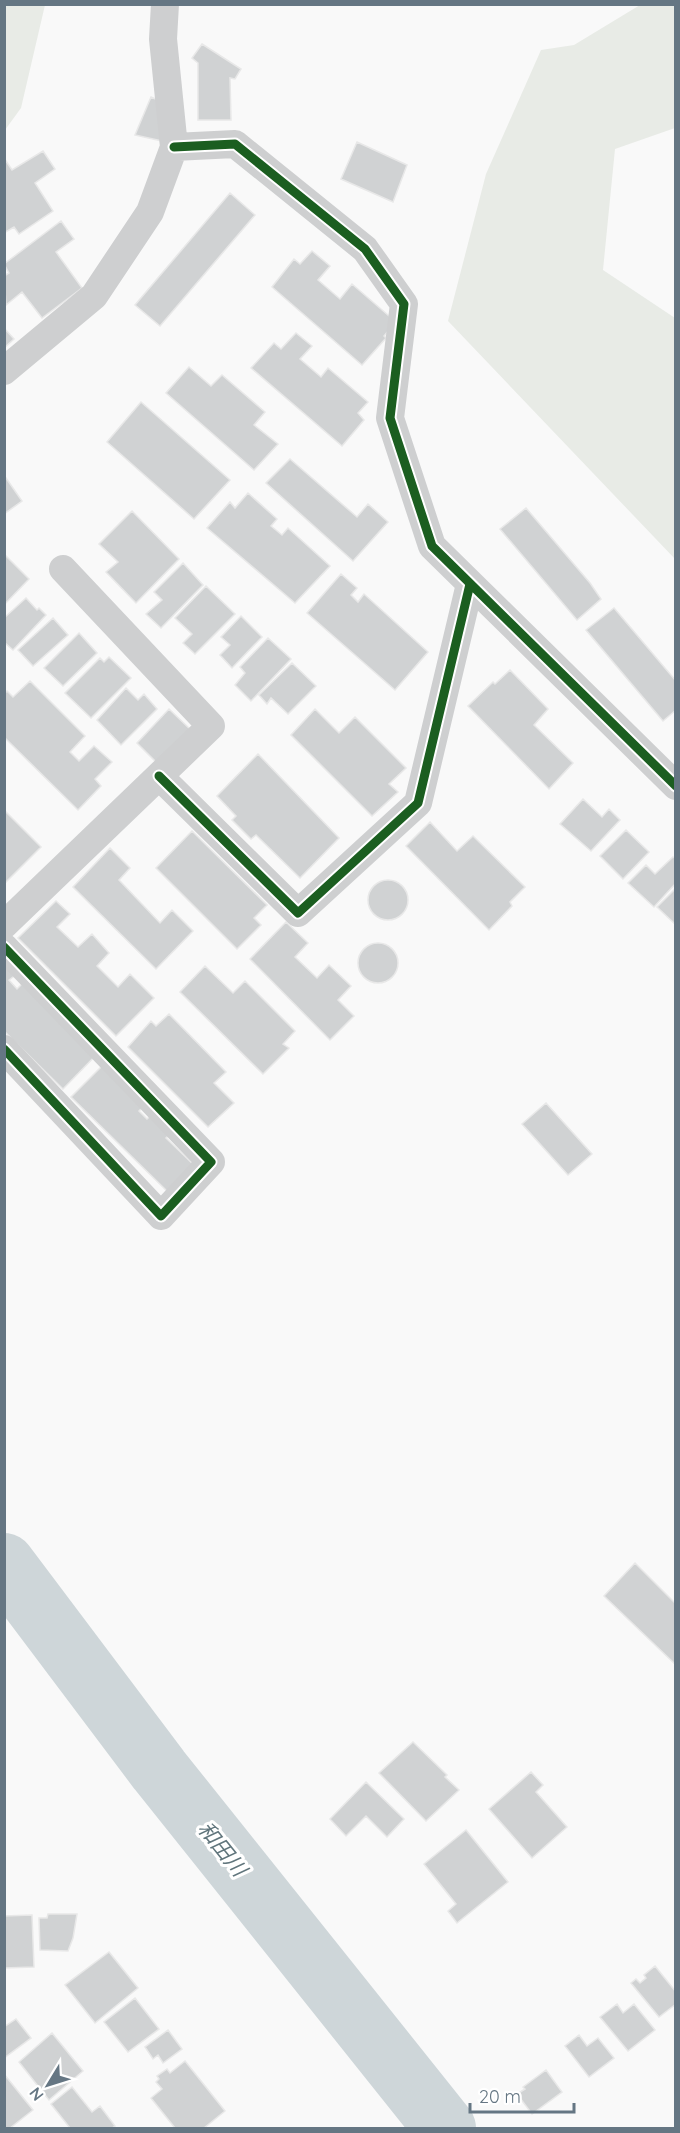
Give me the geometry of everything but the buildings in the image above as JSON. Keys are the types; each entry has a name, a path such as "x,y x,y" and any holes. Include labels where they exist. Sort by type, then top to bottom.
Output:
{"street":[{"path":"4,371 94,296 150,212 174,147 163,39 165,4"},
{"path":"174,147 235,144 365,249 404,304 390,418 432,546 675,786"},
{"path":"4,925 211,726 63,569"},
{"path":"159,776 298,913 418,803 470,584"},
{"path":"4,947 211,1162 161,1216 4,1048"}],"shaded area":[{"path":"5,4 45,5 21,108 5,130"},
{"path":"640,5 675,5 675,128 615,149 603,270 675,318 675,559 448,321 486,174 541,50 574,45"}],"waterway":[{"name":"和田川","path":"4,1564 159,1770 445,2128"}],"cycle path":[{"path":"174,147 235,144 365,249 404,304 390,418 432,546 676,786"},
{"path":"159,776 298,913 418,803 470,584"},
{"path":"4,947 211,1162 161,1216 4,1049"}]}
